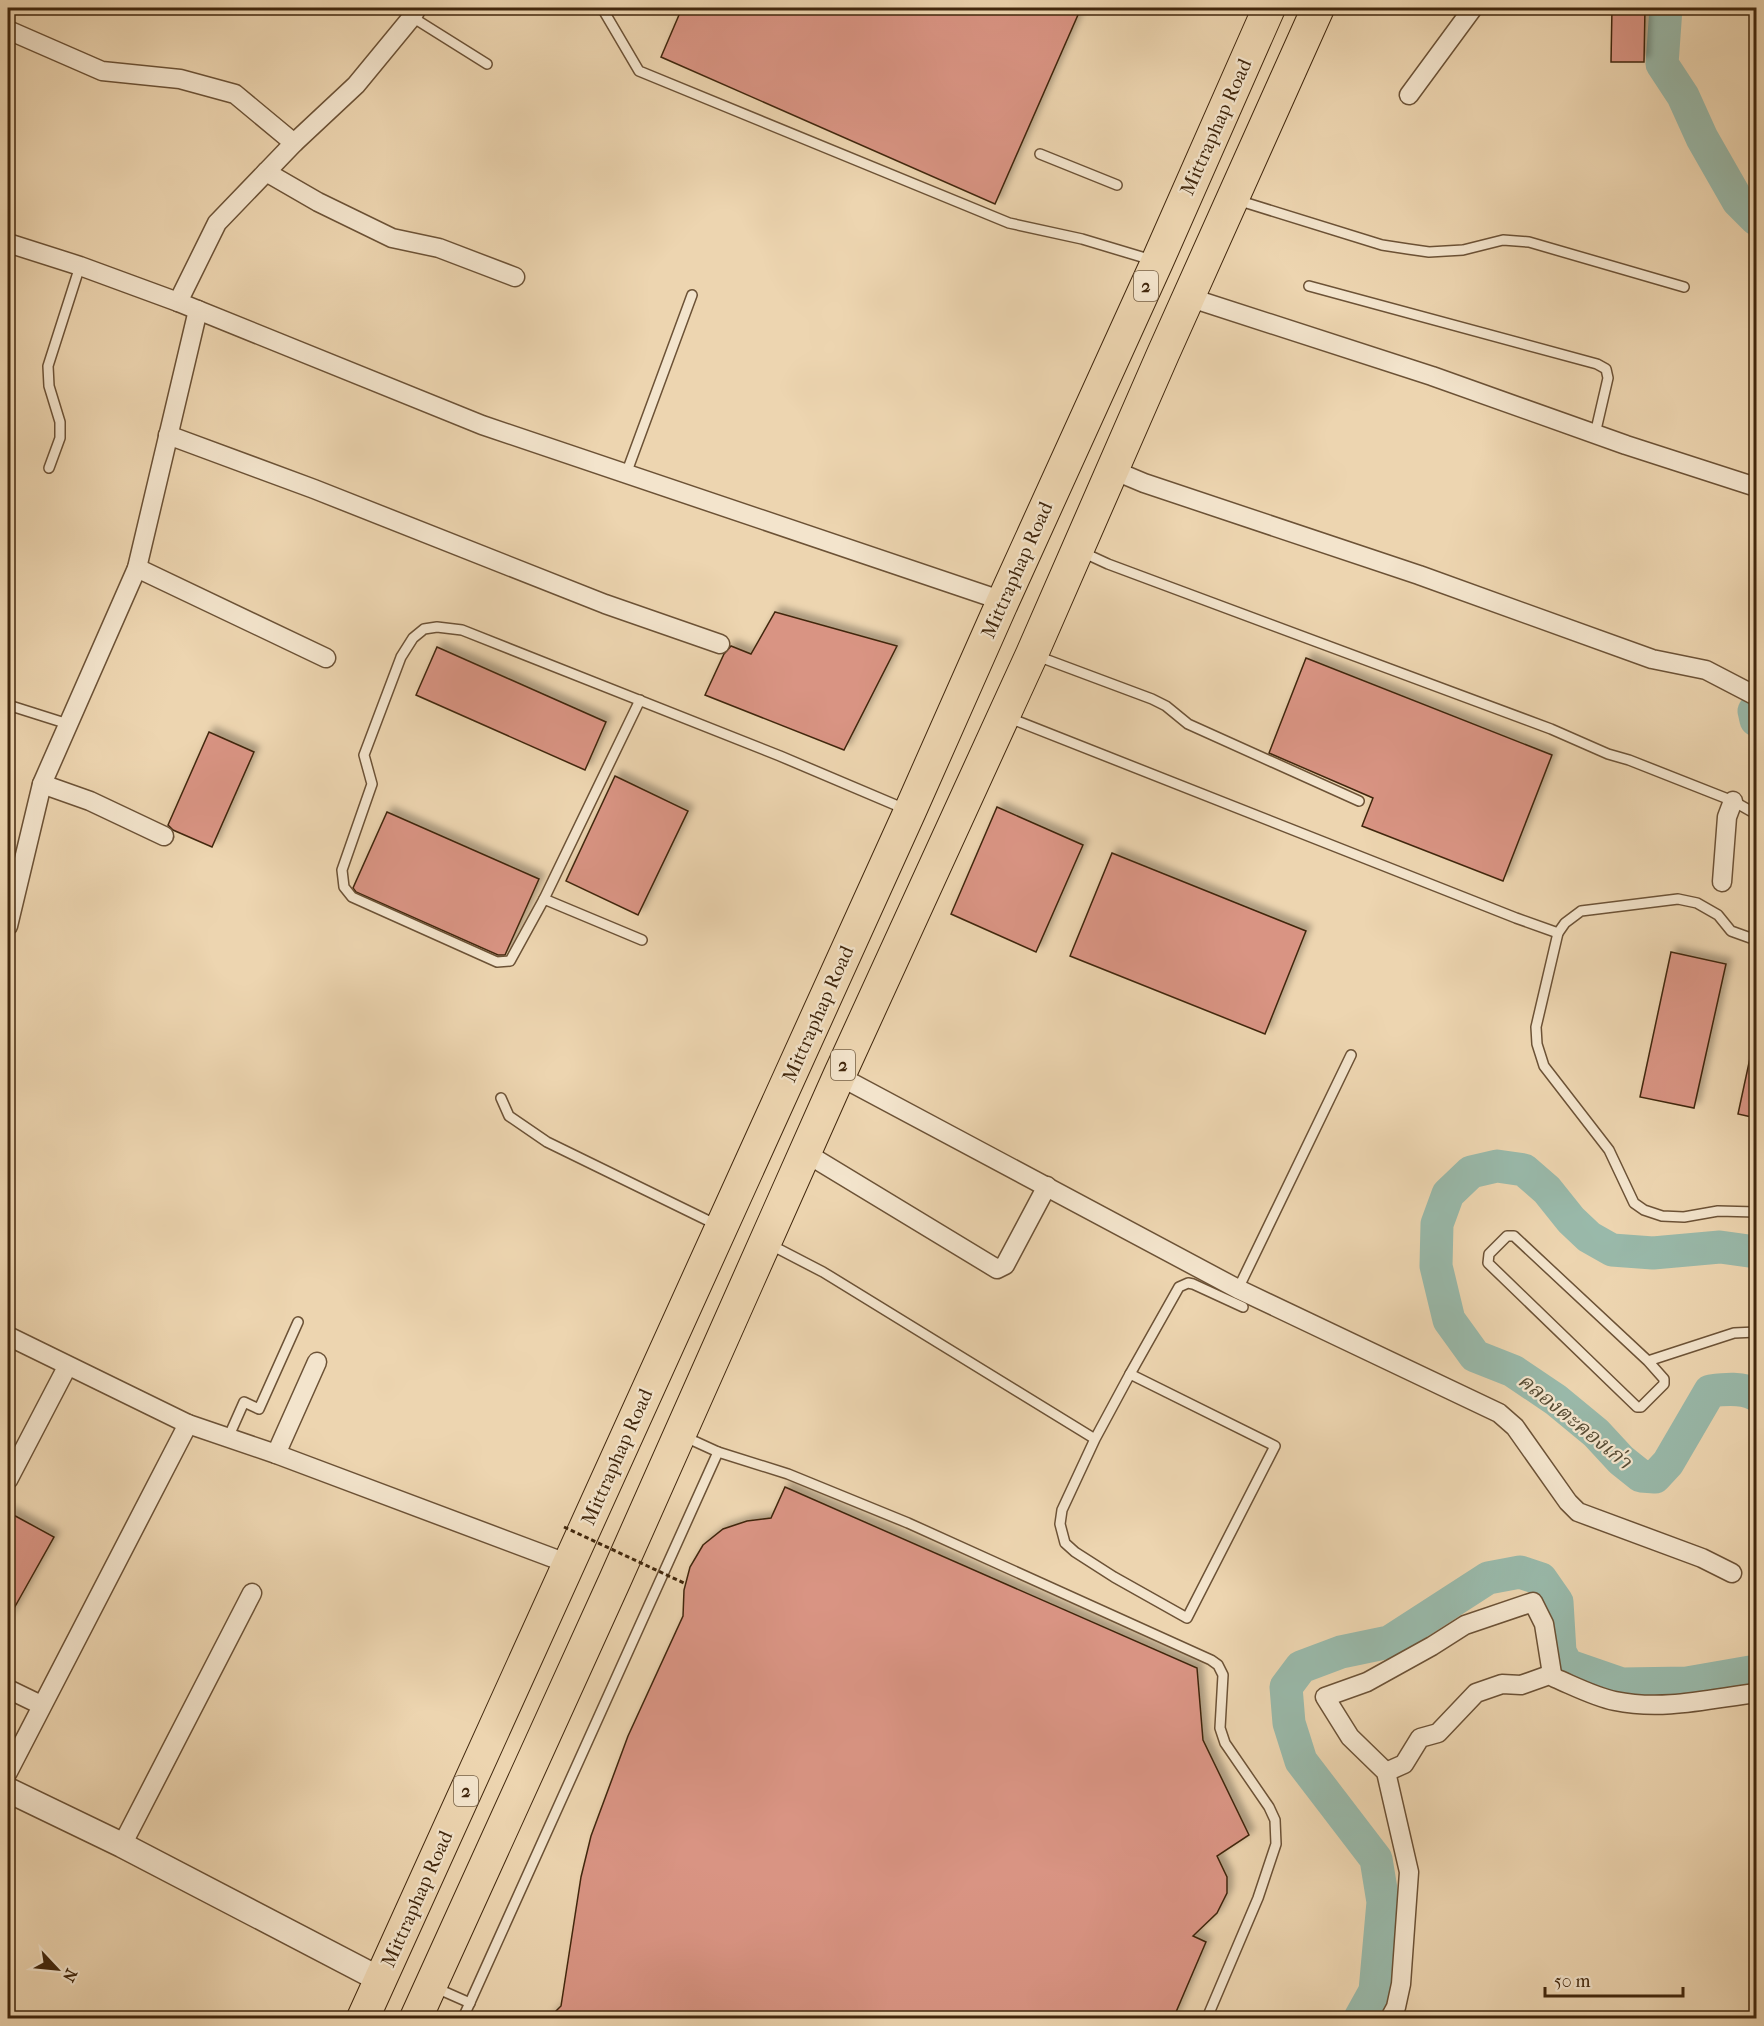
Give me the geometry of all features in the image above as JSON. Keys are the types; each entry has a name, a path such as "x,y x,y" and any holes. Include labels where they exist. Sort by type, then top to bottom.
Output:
{"highway":[{"name":"Mittraphap Road","path":"363,2019 910,811 1269,8"},
{"name":"2","path":"416,2019 680,1434 804,1152 1032,654 1188,297 1318,8"},
{"path":"1003,601 1046,621"}],"street":[{"path":"1409,95 1473,8"},
{"path":"178,302 217,223 294,143 356,85 414,12"},
{"path":"8,30 102,71 180,79 235,94 294,143"},
{"path":"266,172 318,202 392,238 453,252 515,277"},
{"path":"8,243 80,266 178,302 482,425 1003,601"},
{"path":"1188,297 1432,376 1594,434 1756,487"},
{"path":"8,926 42,784 137,568 198,310"},
{"path":"168,435 604,604 720,644"},
{"path":"1113,470 1144,483 1419,575 1652,659 1706,670 1756,696"},
{"path":"137,568 326,658"},
{"path":"42,784 90,801 164,836"},
{"path":"1722,882 1727,817 1733,801"},
{"path":"839,1076 1238,1289 1499,1413 1515,1427 1568,1502 1578,1512 1701,1558 1732,1573"},
{"path":"804,1152 997,1269 1005,1265 1047,1186"},
{"path":"8,1336 67,1367 188,1424 276,1454 569,1564"},
{"path":"276,1454 316,1362"},
{"path":"8,1480 67,1367"},
{"path":"8,1772 188,1424"},
{"path":"122,1845 252,1593"},
{"path":"1390,2019 1396,2007 1401,1984 1409,1872 1386,1772 1350,1737 1325,1696 1367,1682 1465,1625 1533,1602 1544,1624 1552,1674 1555,1678 1613,1701 1631,1704 1677,1705 1756,1693"},
{"path":"1386,1772 1404,1764 1420,1738 1438,1733 1476,1693 1502,1684 1521,1685 1552,1674"},
{"path":"8,1689 42,1705"},
{"path":"8,1790 122,1845 381,1980"}],"lane":[{"path":"602,8 639,70 1009,223 1082,239 1157,262"},
{"path":"414,12 487,64"},
{"path":"1040,154 1117,185"},
{"path":"1232,198 1382,245 1429,252 1463,250 1503,240 1529,242 1684,287"},
{"path":"49,468 60,438 60,422 49,386 48,366 80,266"},
{"path":"1309,286 1597,364 1606,369 1608,378 1594,434"},
{"path":"626,474 692,295"},
{"path":"1077,550 1119,568 1551,729 1733,801 1756,814"},
{"path":"640,700 544,899 510,961 497,962 352,897 344,887 342,870 372,784 364,755 401,657 413,638 423,629 437,627 462,630 640,700 910,811"},
{"path":"1032,654 1152,699 1166,706 1188,724 1359,801"},
{"path":"8,705 68,724"},
{"path":"1004,716 1558,933"},
{"path":"544,899 642,940"},
{"path":"1756,940 1731,930 1718,915 1697,903 1678,899 1581,911 1565,923 1558,933 1536,1027 1537,1044 1544,1066 1609,1150 1634,1203 1644,1210 1662,1215 1684,1217 1718,1211 1756,1212"},
{"path":"1238,1289 1350,1055"},
{"path":"501,1098 508,1116 547,1142 722,1228"},
{"path":"1506,1236 1514,1236 1648,1361 1664,1379 1664,1384 1641,1407 1637,1407 1488,1263 1489,1254 1506,1236"},
{"path":"764,1242 823,1272 1095,1439"},
{"path":"1130,1374 1275,1446 1187,1618 1075,1552 1065,1543 1060,1524 1062,1509 1095,1439 1130,1374 1179,1287 1188,1283 1193,1284 1244,1307"},
{"path":"228,1438 244,1402 259,1409 298,1322"},
{"path":"1648,1361 1734,1333 1756,1332"},
{"path":"680,1434 718,1452 788,1474 908,1523 1218,1665 1222,1675 1220,1728 1225,1743 1269,1807 1275,1820 1276,1844 1258,1898 1206,2019"},
{"path":"463,2019 718,1452"},
{"path":"431,1986 470,2003"}],"path":[{"path":"564,1527 686,1584"}],"building":[{"path":"682,8 1081,8 995,204 661,57"},
{"path":"1612,8 1645,8 1644,62 1611,62"},
{"path":"775,612 897,646 844,750 705,695 724,654 731,646 751,654"},
{"path":"437,647 606,722 585,770 416,695"},
{"path":"1306,658 1552,755 1503,881 1362,826 1373,798 1269,753"},
{"path":"209,732 254,752 212,847 173,830 168,825"},
{"path":"615,776 688,811 638,915 566,881"},
{"path":"997,807 1083,845 1036,952 951,914"},
{"path":"387,812 539,879 505,955 498,955 356,892 353,888"},
{"path":"1112,853 1306,931 1265,1034 1070,956"},
{"path":"1671,952 1726,964 1694,1108 1640,1097"},
{"path":"1750,1058 1756,1059 1756,1118 1738,1114"},
{"path":"785,1487 1197,1668 1203,1740 1249,1835 1217,1856 1227,1877 1227,1893 1217,1913 1193,1936 1206,1942 1173,2019 548,2019 561,2006 581,1877 591,1836 628,1736 683,1616 684,1590 690,1567 703,1545 723,1529 747,1521 771,1518"},
{"path":"8,1512 54,1537 8,1619"}],"waterway":[{"name":"คลองตะคองเก่า","path":"1666,8 1662,64 1683,96 1702,138 1738,201 1756,219"},
{"name":"คลองตะคองเก่า","path":"1754,711 1756,720"},
{"name":"คลองตะคองเก่า","path":"1756,1252 1720,1247 1653,1253 1612,1250 1589,1237 1571,1220 1547,1190 1524,1170 1497,1166 1471,1172 1448,1194 1437,1224 1436,1266 1449,1320 1475,1356 1513,1371 1556,1400 1596,1433 1621,1460 1641,1476 1655,1477 1668,1463 1710,1391 1740,1390 1756,1395"},
{"name":"คลองตะคองเก่า","path":"1360,2018 1375,1991 1383,1902 1376,1859 1301,1761 1289,1723 1286,1687 1301,1667 1341,1652 1389,1642 1488,1578 1520,1572 1541,1579 1557,1602 1560,1652 1567,1665 1622,1684 1687,1683 1756,1671"}]}
